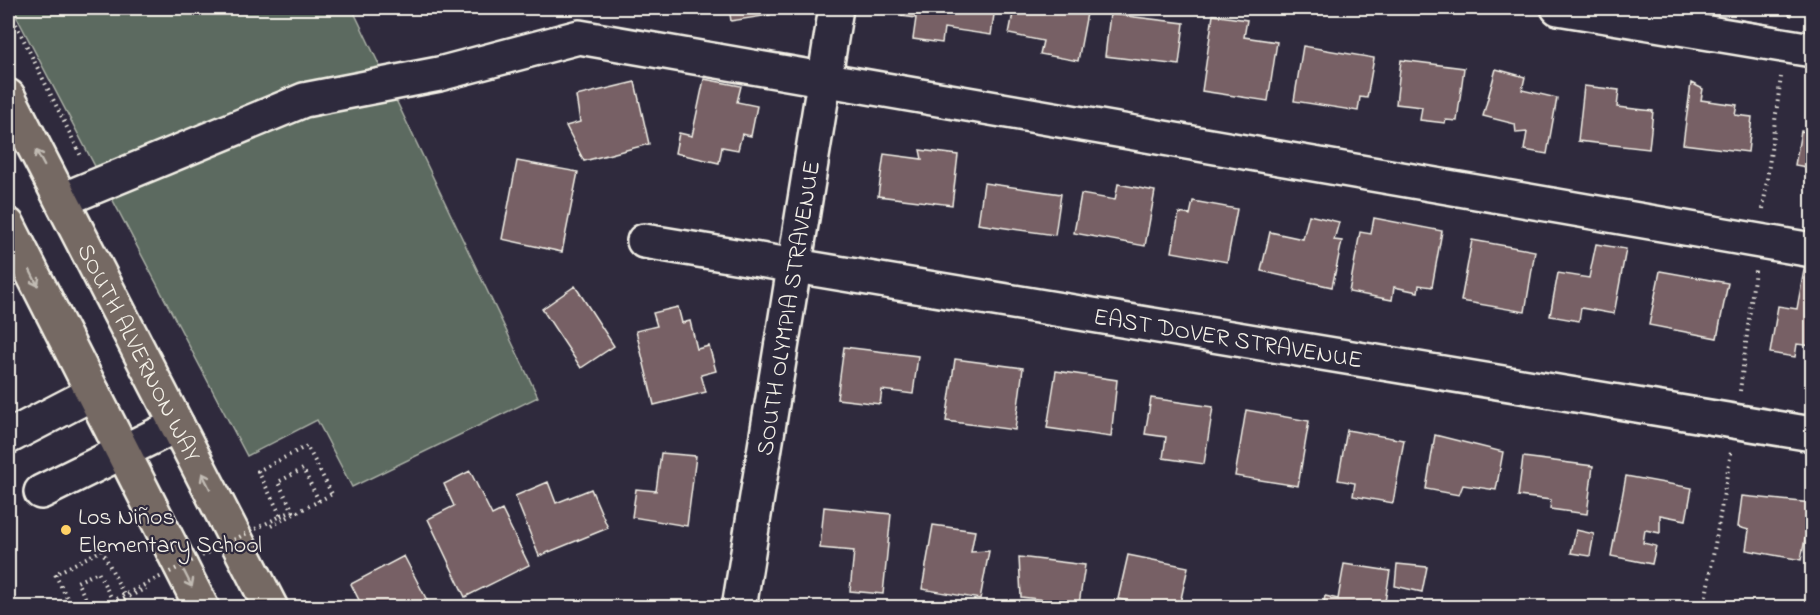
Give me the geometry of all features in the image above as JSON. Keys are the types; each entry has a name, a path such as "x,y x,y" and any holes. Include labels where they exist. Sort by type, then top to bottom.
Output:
{"main road":[{"name":"SOUTH ALVERNON WAY","path":"8,96 271,608"},
{"path":"8,225 202,608"}],"street":[{"name":"SOUTH OLYMPIA STRAVENUE","path":"739,608 836,8"},
{"path":"1558,8 1799,47"},
{"path":"62,200 303,100 439,74 579,37 1812,249"},
{"name":"EAST DOVER STRAVENUE","path":"644,241 1812,434"},
{"path":"8,437 93,393"},
{"path":"41,492 177,425"}],"path":[{"path":"8,8 96,185"},
{"path":"1704,608 1736,421 1759,240 1799,47 1792,8"},
{"path":"271,526 332,494 307,446 258,471 281,516"},
{"path":"91,608 77,582 98,572 113,601 293,511 278,482 303,469 319,501"},
{"path":"72,608 55,574 102,550 124,595"},
{"path":"108,608 146,588"},
{"path":"145,608 154,603"}],"green space":[{"path":"12,8 352,8 538,397 352,487 317,420 247,456"}],"building":[{"path":"729,8 768,8 770,15 731,21"},
{"path":"903,8 995,8 991,35 944,28 942,43 913,39 916,18 902,16"},
{"path":"1014,8 1088,8 1078,61 1040,54 1043,41 1009,34"},
{"path":"1110,14 1184,23 1179,65 1105,56"},
{"path":"1213,15 1247,20 1244,37 1277,42 1268,101 1202,91"},
{"path":"1303,46 1374,58 1367,98 1360,97 1358,111 1294,101"},
{"path":"1401,60 1464,68 1457,121 1446,120 1445,123 1420,120 1422,107 1396,104"},
{"path":"1496,69 1525,77 1522,90 1557,98 1547,154 1524,150 1527,132 1516,133 1515,124 1483,116"},
{"path":"704,79 741,86 737,102 757,106 751,136 742,134 738,150 722,147 719,163 675,153 679,133 692,136"},
{"path":"635,82 649,144 584,161 566,126 580,122 576,96"},
{"path":"1691,83 1703,89 1701,100 1737,105 1735,115 1752,117 1748,152 1683,144"},
{"path":"1584,86 1619,90 1617,107 1653,111 1649,149 1578,141"},
{"path":"1801,131 1812,133 1812,168 1795,165"},
{"path":"920,150 958,155 952,205 878,196 884,154 922,159"},
{"path":"517,161 578,172 562,252 502,239"},
{"path":"984,183 1061,194 1055,235 978,224"},
{"path":"1118,184 1155,191 1145,246 1074,233 1081,194 1115,200"},
{"path":"1193,201 1237,209 1227,262 1172,252 1179,213 1190,215"},
{"path":"1309,215 1339,222 1334,240 1342,241 1332,287 1261,271 1270,232 1303,239"},
{"path":"1374,218 1442,231 1432,287 1419,285 1418,292 1394,287 1392,300 1349,292 1360,232 1371,234"},
{"path":"1472,240 1535,251 1525,312 1461,301"},
{"path":"1596,244 1626,249 1614,314 1581,308 1579,321 1550,316 1558,273 1589,278"},
{"path":"1806,259 1812,260 1812,346 1797,344 1795,357 1770,353 1778,306 1797,309"},
{"path":"1660,271 1728,283 1717,338 1649,325"},
{"path":"575,286 614,346 581,368 542,309"},
{"path":"678,307 682,323 690,321 697,349 709,346 716,371 701,375 706,392 654,405 636,331 657,326 653,313"},
{"path":"844,347 918,356 913,394 882,390 880,404 837,399"},
{"path":"955,359 1023,368 1015,430 946,421"},
{"path":"1056,371 1117,380 1111,437 1047,428"},
{"path":"1151,398 1213,407 1204,464 1163,458 1166,437 1145,434"},
{"path":"1246,410 1309,421 1298,486 1235,476"},
{"path":"1347,430 1404,440 1393,503 1353,496 1355,483 1338,480"},
{"path":"1435,435 1503,452 1496,490 1463,485 1459,495 1426,489"},
{"path":"661,453 696,456 687,526 632,517 636,489 656,491"},
{"path":"1523,457 1593,466 1587,514 1550,509 1551,500 1518,496"},
{"path":"470,471 492,515 502,510 529,565 465,597 428,519 454,506 444,484"},
{"path":"1626,476 1692,488 1686,520 1660,515 1660,533 1645,530 1643,543 1656,546 1652,564 1611,556"},
{"path":"548,482 556,503 591,489 608,528 539,556 515,496"},
{"path":"1742,496 1812,503 1801,560 1746,550 1749,530 1738,527"},
{"path":"824,507 891,514 883,594 850,591 854,551 820,548"},
{"path":"933,525 975,531 971,552 989,551 980,599 922,589"},
{"path":"1576,530 1594,534 1590,556 1571,553"},
{"path":"1128,555 1188,567 1179,608 1149,608 1149,605 1118,599"},
{"path":"404,556 431,608 363,608 351,584"},
{"path":"1019,557 1085,565 1079,604 1021,597"},
{"path":"1344,564 1390,571 1384,608 1323,608 1325,596 1338,599"},
{"path":"1397,564 1427,567 1422,592 1395,586"}],"place":[{"name":"Los Niños Elementary School","path":"66,530"}]}
